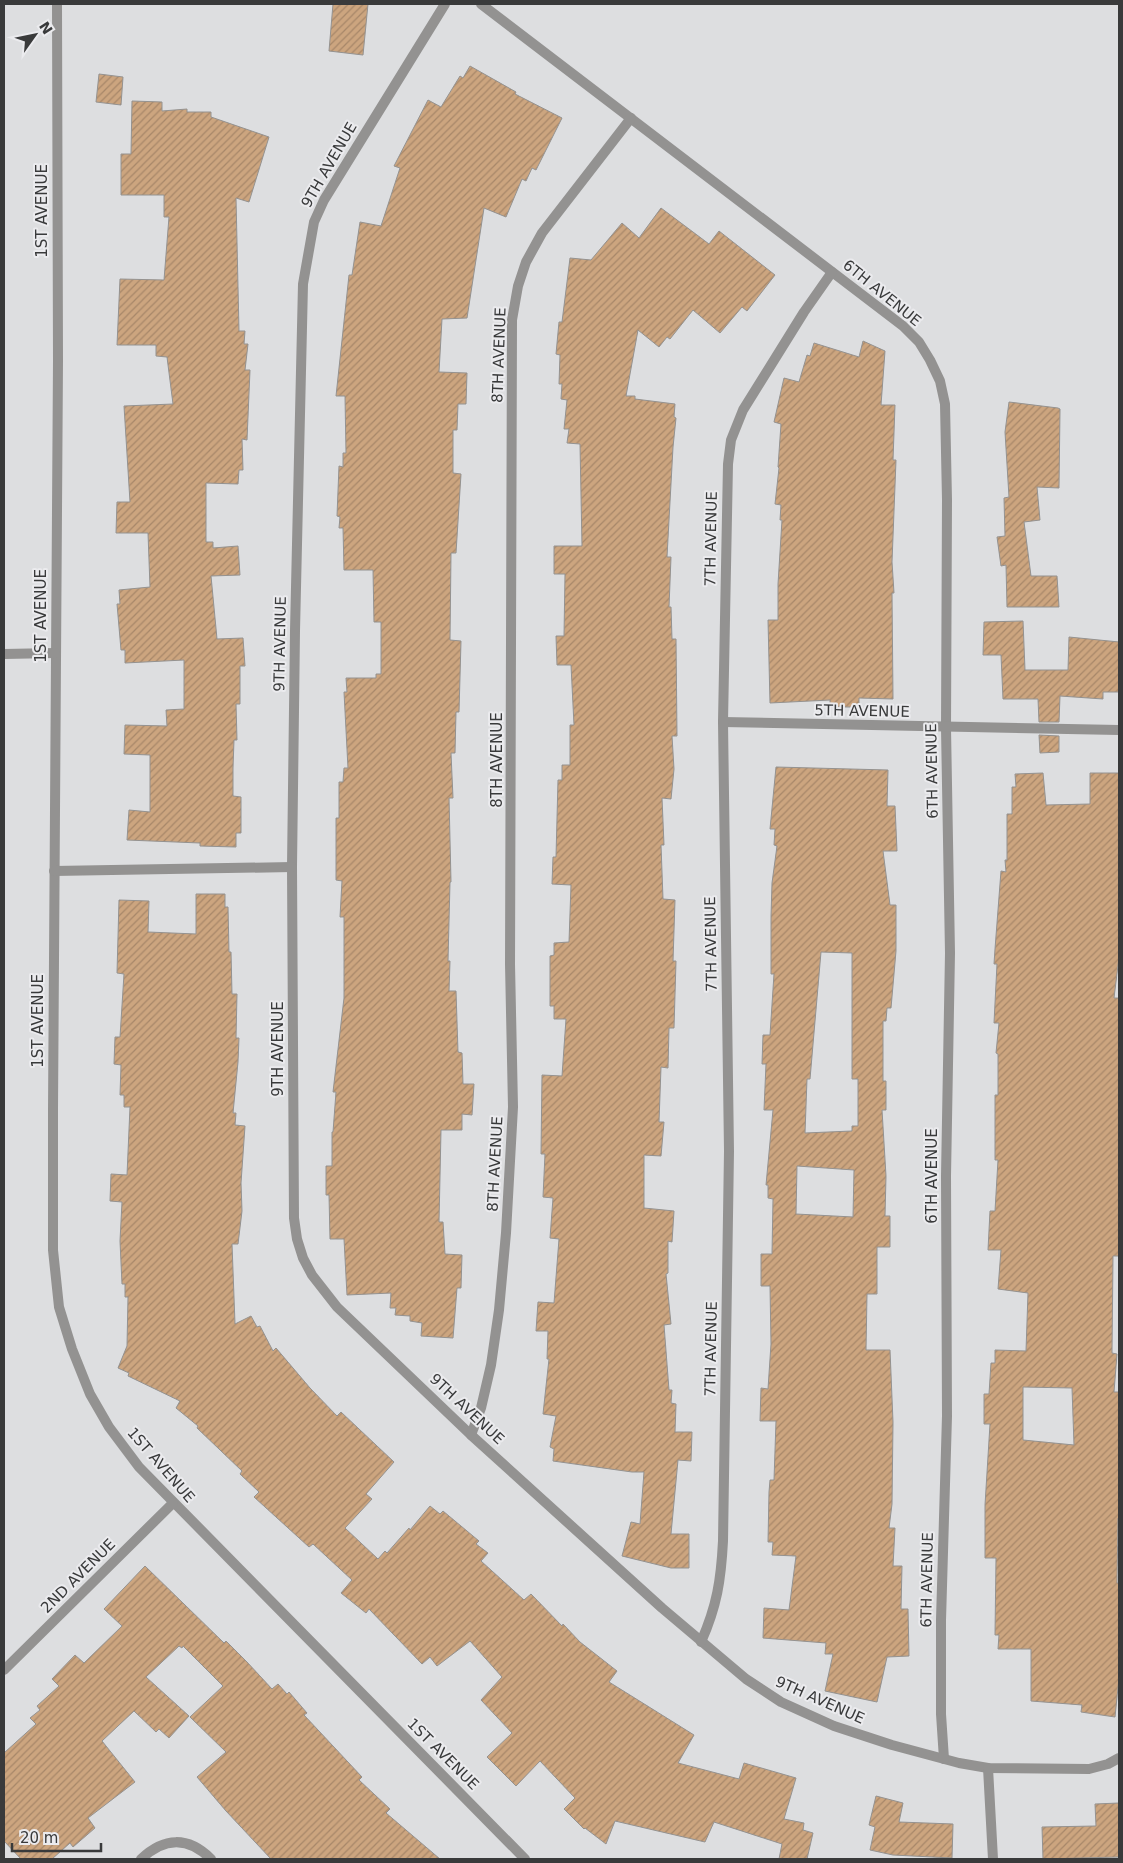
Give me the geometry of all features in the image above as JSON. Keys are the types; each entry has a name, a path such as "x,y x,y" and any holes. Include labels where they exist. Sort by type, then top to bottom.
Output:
{"street":[{"name":"1ST AVENUE","path":"57,4 58,361 53,1250 59,1308 72,1349 90,1394 104,1419 139,1467 525,1859"},
{"name":"9TH AVENUE","path":"445,4 324,200 314,222 308,246 303,284 295,621 292,867 294,1218 297,1239 303,1258 312,1275 337,1307 471,1435 662,1608 746,1679 781,1702 834,1726 892,1745 988,1768"},
{"name":"6TH AVENUE","path":"481,4 903,326 919,342 940,381 945,404 947,490 946,728 950,953 946,1176 946,1416 941,1620 941,1714 944,1759"},
{"name":"8TH AVENUE","path":"471,1435 482,1408 500,1310 506,1242 513,1107 510,964 512,320 523,270 542,233 631,118"},
{"name":"7TH AVENUE","path":"702,1642 710,1624 719,1590 722,1541 729,1151 723,722 728,464 731,440 743,410 804,312 832,272"},
{"path":"4,654 55,653"},
{"name":"5TH AVENUE","path":"723,722 1119,730"},
{"path":"54,871 292,867"},
{"name":"2ND AVENUE","path":"4,1670 173,1503"},
{"path":"993,1859 988,1768 1089,1768 1108,1764 1119,1758"},
{"path":"141,1859 152,1849 175,1842 185,1842 197,1847 211,1859"}],"building":[{"path":"333,4 368,4 363,55 329,51"},
{"path":"470,66 516,92 515,94 562,118 536,170 532,168 526,181 522,179 506,217 484,208 467,318 442,319 439,372 467,373 466,404 458,404 457,430 453,430 453,473 461,474 456,553 451,553 450,640 461,641 459,712 456,712 455,753 451,753 453,798 449,798 451,882 448,961 450,961 449,991 456,991 458,1052 462,1053 463,1084 474,1084 472,1115 462,1114 462,1130 441,1130 439,1222 443,1222 445,1254 462,1255 461,1288 457,1288 453,1338 421,1336 422,1323 410,1321 410,1316 395,1315 396,1308 390,1308 391,1293 347,1295 344,1239 330,1239 329,1195 326,1195 326,1166 332,1166 332,1132 336,1092 333,1092 344,998 344,917 340,917 342,881 336,880 336,818 339,818 339,782 343,782 344,768 348,768 344,692 347,692 346,678 376,678 376,674 381,674 381,622 374,622 373,570 344,570 343,528 339,528 340,517 337,516 339,466 343,467 343,453 346,453 345,396 336,396 349,275 352,275 360,222 381,226 400,168 394,166 428,100 441,107 460,76 463,78"},
{"path":"99,74 123,77 121,105 96,102"},
{"path":"132,101 162,102 162,111 187,109 187,112 211,112 211,117 269,137 249,202 236,198 239,331 245,331 244,344 248,344 245,370 250,370 247,440 242,439 243,470 239,470 238,484 206,483 206,542 213,542 213,548 238,546 240,575 211,576 217,639 243,638 245,666 240,666 240,704 236,704 237,740 234,740 233,768 233,796 241,797 241,833 236,833 236,847 200,846 200,843 127,840 129,810 150,812 150,755 124,754 125,725 167,726 166,710 184,709 184,660 125,663 125,650 121,650 117,604 120,604 119,590 150,587 148,533 116,533 117,502 130,502 124,406 173,404 167,357 156,356 156,345 117,345 120,279 164,280 169,217 164,217 164,195 121,195 121,154 131,154"},
{"path":"661,208 709,244 719,231 775,275 747,311 742,307 720,333 693,310 670,339 667,337 659,347 638,330 626,396 635,396 635,399 675,404 674,417 676,418 667,557 671,557 669,607 671,607 672,639 676,639 677,736 672,736 674,769 671,799 662,798 664,845 661,845 663,899 675,900 673,961 676,961 674,1028 669,1028 668,1068 661,1067 659,1122 664,1122 661,1156 644,1155 644,1208 674,1211 672,1242 668,1241 668,1273 666,1274 671,1324 664,1325 669,1390 672,1390 671,1403 676,1404 675,1432 692,1432 691,1461 678,1460 671,1534 689,1534 689,1568 671,1568 622,1556 631,1522 640,1524 644,1472 553,1461 554,1449 550,1447 556,1416 543,1414 549,1359 547,1359 548,1331 536,1331 538,1302 554,1303 559,1239 550,1238 553,1198 543,1197 545,1154 541,1154 542,1075 562,1076 566,1019 554,1019 554,1006 550,1006 550,956 554,955 554,943 569,942 571,885 552,884 553,857 556,857 558,780 562,780 562,765 570,765 570,725 574,725 571,665 557,665 556,636 564,636 565,574 554,574 554,546 582,546 580,444 567,443 569,429 564,429 567,400 561,399 562,384 559,384 560,355 556,354 559,322 562,322 570,258 591,260 622,223 639,238"},
{"path":"863,341 885,351 881,405 895,405 893,460 896,460 892,562 894,593 892,593 893,699 859,698 859,707 830,707 830,700 770,703 768,620 778,620 782,520 780,520 781,505 775,504 781,424 774,422 784,378 799,382 807,355 810,356 814,343 859,357"},
{"path":"1009,402 1060,409 1059,488 1037,487 1040,520 1024,522 1031,576 1057,576 1059,607 1007,607 1006,565 1001,566 997,537 1005,536 1004,498 1009,497 1005,432"},
{"path":"1023,621 1025,670 1068,670 1069,637 1119,642 1119,692 1103,692 1103,699 1060,696 1059,722 1039,722 1038,699 1003,699 1001,655 983,655 984,622"},
{"path":"1039,735 1059,736 1059,752 1040,753"},
{"path":"776,767 888,770 887,806 895,806 897,851 883,851 890,905 896,905 896,951 891,1008 887,1008 886,1021 883,1021 883,1081 886,1081 886,1110 882,1110 886,1176 885,1216 890,1216 890,1247 877,1247 877,1294 867,1294 866,1350 890,1350 893,1422 892,1504 889,1528 895,1528 893,1566 902,1566 901,1609 908,1609 909,1656 887,1657 877,1702 825,1691 833,1654 825,1654 826,1643 763,1638 764,1608 789,1610 796,1556 772,1555 773,1542 768,1542 769,1492 770,1480 774,1480 776,1421 760,1421 761,1388 768,1389 771,1344 770,1286 761,1286 761,1254 772,1254 773,1199 768,1198 768,1185 766,1185 773,1110 764,1110 766,1064 762,1064 763,1035 770,1035 774,974 771,974 771,917 772,883 777,846 774,845 775,829 770,829","holes":["821,952 852,953 852,1079 858,1079 858,1126 852,1126 852,1131 805,1133 807,1079 810,1079","797,1166 854,1170 853,1217 796,1214"]},
{"path":"1043,773 1046,805 1090,804 1090,773 1119,773 1119,957 1114,998 1119,998 1119,1256 1113,1256 1112,1353 1117,1354 1114,1392 1119,1392 1117,1583 1119,1583 1119,1678 1115,1717 1081,1712 1082,1705 1031,1701 1031,1649 998,1649 999,1635 995,1635 996,1558 985,1558 985,1505 990,1424 984,1424 984,1394 989,1394 991,1363 995,1363 995,1350 1026,1351 1028,1293 998,1289 1001,1250 988,1250 990,1211 995,1211 998,1160 995,1160 995,1095 998,1095 998,1054 996,1053 999,1023 994,1023 997,964 994,964 1001,871 1006,872 1007,814 1012,814 1012,787 1016,787 1015,774","holes":["1023,1387 1072,1388 1074,1445 1023,1440"]},
{"path":"196,894 225,894 225,907 228,907 232,994 237,994 236,1038 239,1038 233,1113 236,1113 235,1125 245,1126 241,1183 242,1211 238,1244 232,1244 235,1324 251,1316 257,1327 260,1326 273,1351 276,1348 337,1416 341,1412 394,1462 366,1494 372,1499 345,1528 378,1559 385,1551 387,1553 409,1528 410,1530 430,1506 440,1514 443,1511 479,1541 476,1544 488,1553 481,1561 524,1600 531,1594 562,1626 563,1624 580,1642 617,1671 609,1682 694,1735 678,1763 739,1779 744,1763 796,1778 784,1819 804,1823 803,1830 813,1833 807,1859 779,1859 782,1844 714,1822 705,1842 615,1821 606,1844 584,1829 564,1809 575,1798 540,1761 516,1786 487,1757 512,1733 481,1700 502,1677 470,1641 437,1666 430,1657 422,1664 369,1609 366,1613 341,1593 352,1580 313,1544 309,1547 254,1497 259,1492 240,1474 242,1471 197,1428 198,1426 176,1408 180,1401 128,1376 129,1373 118,1368 127,1346 128,1297 125,1297 125,1284 122,1284 120,1241 122,1202 110,1201 111,1174 127,1175 130,1107 124,1107 124,1095 120,1095 121,1065 114,1064 115,1037 120,1037 124,974 117,973 119,900 149,901 148,932 196,934"},
{"path":"145,1566 224,1643 226,1641 272,1689 278,1684 287,1694 289,1692 307,1713 304,1715 362,1777 359,1780 390,1809 386,1813 440,1859 271,1859 197,1777 226,1752 190,1717 223,1686 183,1646 182,1648 179,1646 146,1677 189,1716 169,1738 159,1729 156,1732 134,1711 102,1741 135,1782 88,1818 95,1828 73,1847 70,1843 52,1859 21,1859 4,1841 4,1753 36,1724 30,1718 40,1710 37,1706 59,1686 52,1679 75,1655 84,1663 122,1626 104,1609"},
{"path":"876,1796 903,1803 899,1822 953,1824 952,1858 893,1855 870,1850 875,1827 869,1825"},
{"path":"1119,1803 1119,1857 1043,1859 1042,1827 1096,1826 1095,1804"}]}
